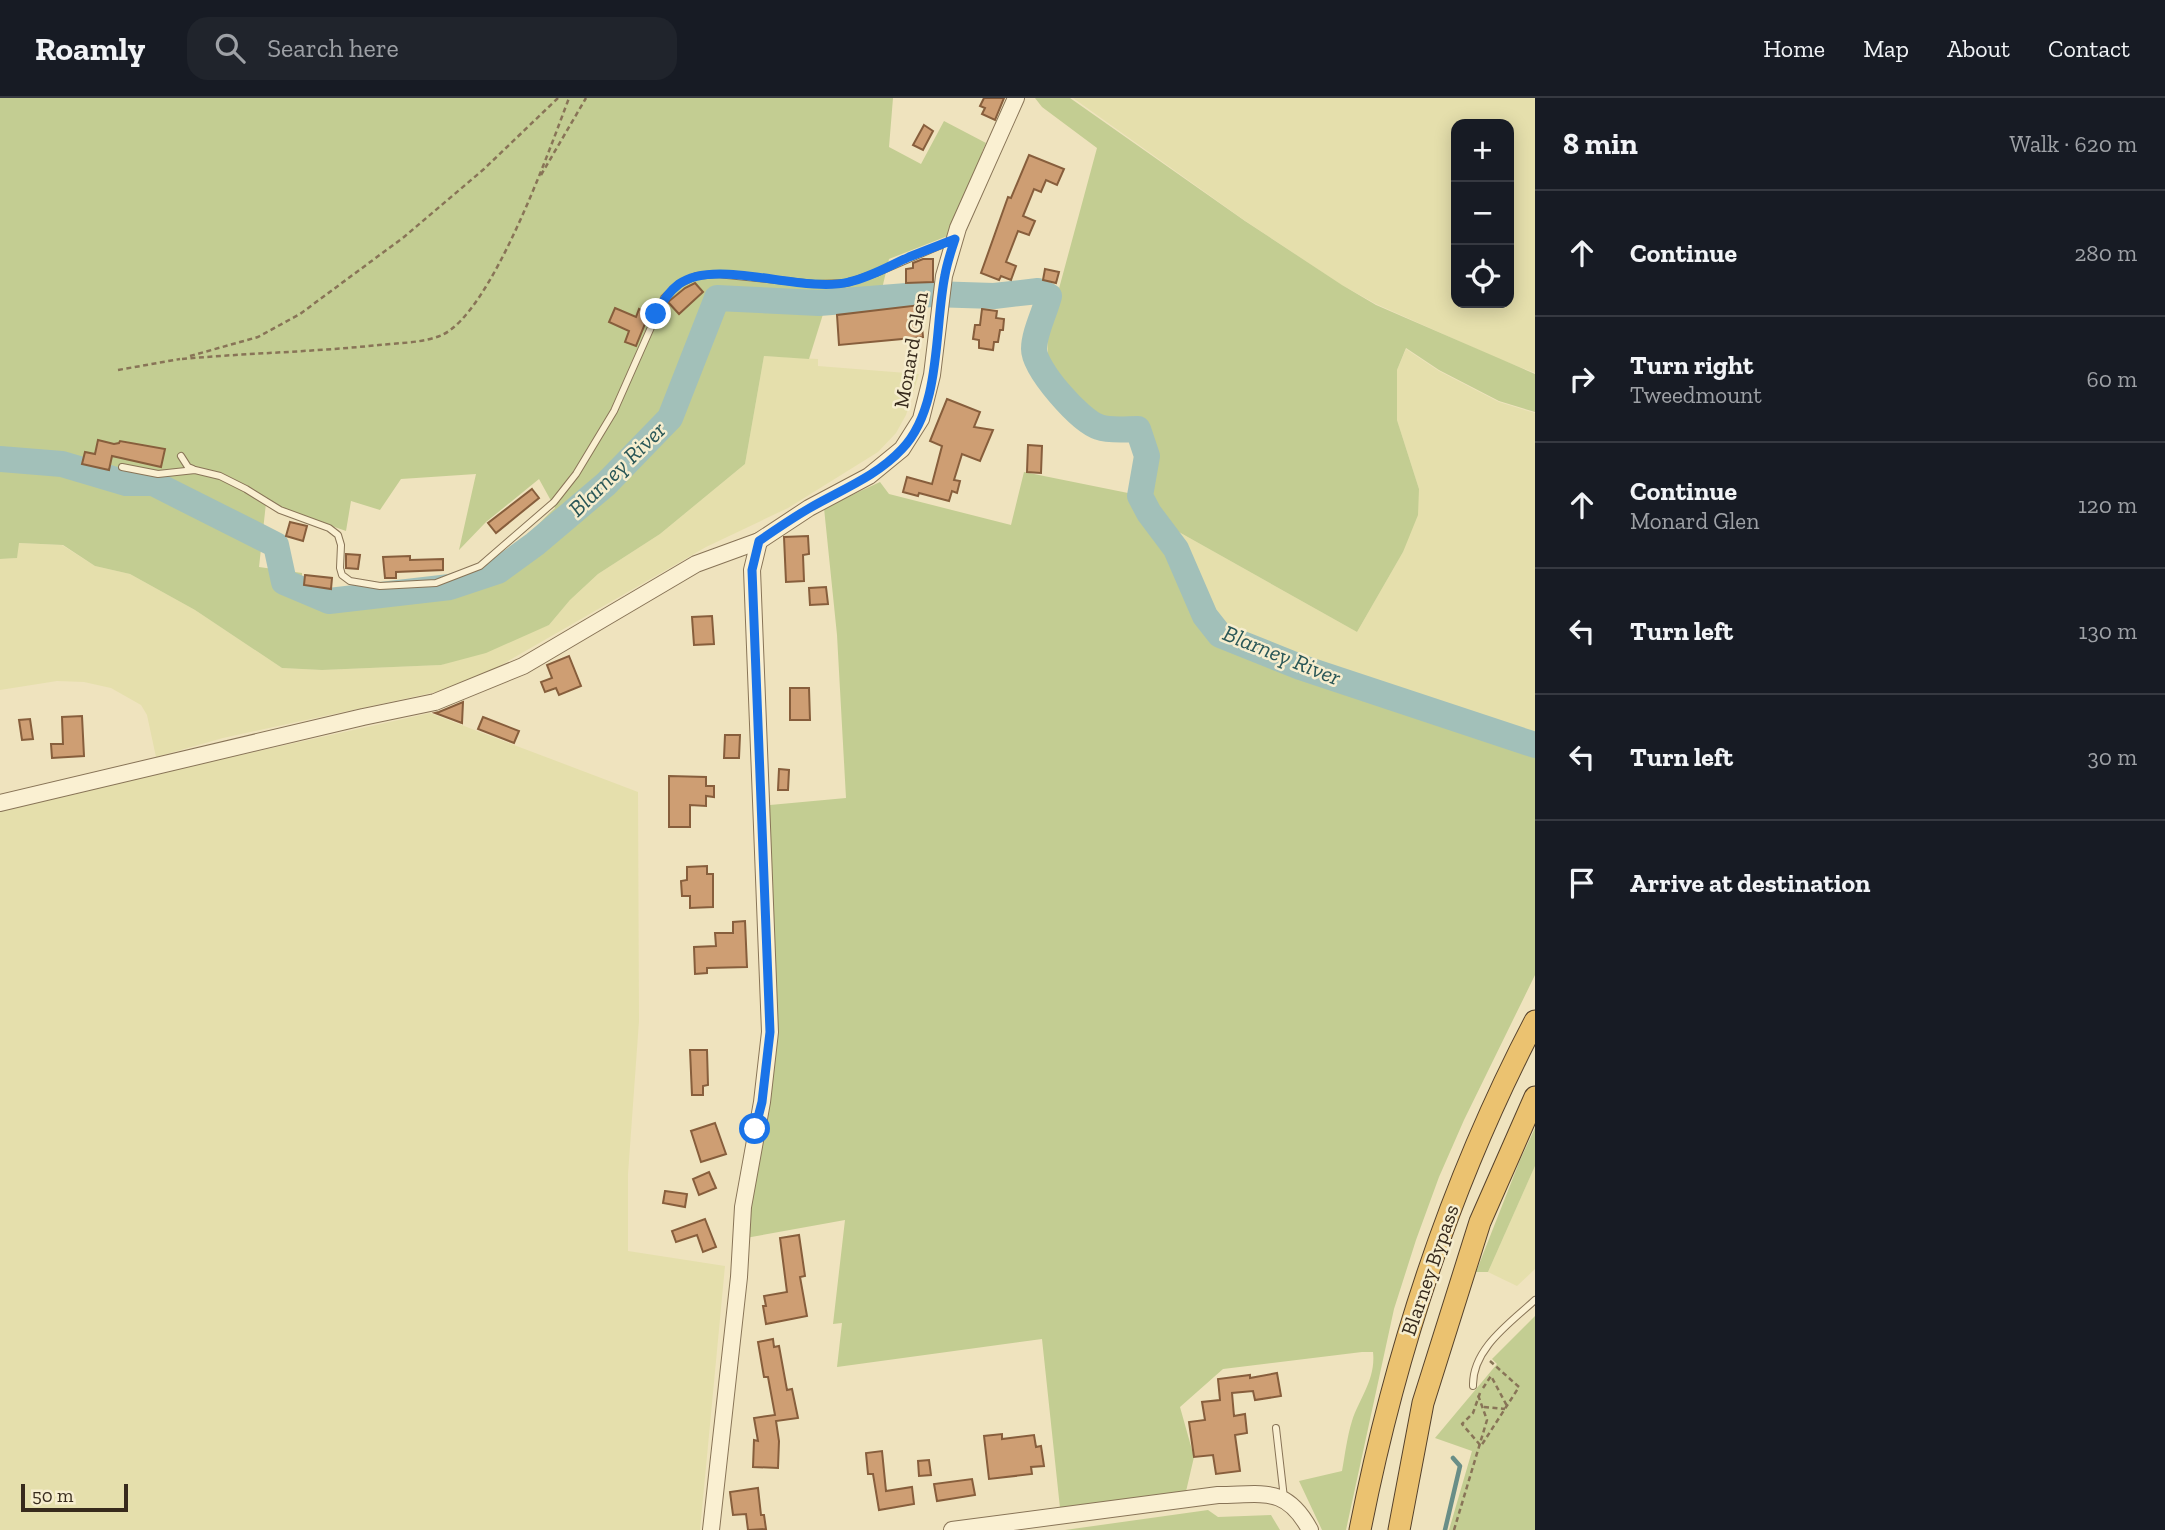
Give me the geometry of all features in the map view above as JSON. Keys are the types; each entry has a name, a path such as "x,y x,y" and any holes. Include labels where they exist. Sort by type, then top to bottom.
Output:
{"highway":[{"name":"Blarney Bypass","path":"1360,1530 1377,1444 1413,1316 1448,1212 1491,1112 1535,1021"},
{"name":"Blarney Bypass","path":"1399,1530 1423,1403 1480,1222 1535,1097"}],"street":[{"name":"Monard Glen","path":"0,803 435,702 523,666 696,564 759,541 809,508 869,476 902,449 921,419 932,375 944,276 958,228 1016,98"},
{"path":"711,1530 739,1277 743,1207 762,1102 770,1032 752,570 759,541"},
{"path":"952,1530 1217,1495 1270,1495 1284,1500 1294,1505 1310,1530"}],"lane":[{"path":"181,456 188,467 220,476 280,510 329,528 338,535 341,545 340,568 342,575 350,581 380,586 436,583 480,566 554,502 576,474 614,411 664,298 679,284 695,276 718,274 815,284 847,283 955,239"},
{"path":"122,467 158,474 195,470"},
{"path":"1473,1386 1476,1366 1489,1344 1535,1300"},
{"path":"1276,1428 1284,1500"}],"path":[{"path":"118,370 181,359 258,337 300,314 404,237 484,169 558,98"},
{"path":"536,184 569,98"},
{"path":"181,359 333,349 415,341 442,335 478,301 536,184 586,98"},
{"path":"1480,1446 1520,1387 1483,1355"},
{"path":"1480,1446 1462,1424 1473,1413 1478,1396 1498,1368"},
{"path":"1491,1376 1506,1407"},
{"path":"1454,1530 1487,1420 1484,1407 1473,1386"},
{"path":"1484,1407 1506,1407"}],"shaded area":[{"path":"1073,98 1535,98 1535,373 1376,304 1340,284 1244,220"},
{"path":"1406,349 1439,371 1499,402 1535,413 1535,741 1380,692 1224,634 1209,613 1170,527 1357,632 1403,552 1419,489 1397,420 1397,370"},
{"path":"764,356 818,359 818,366 919,374 906,415 896,433 878,452 788,508 706,547 496,668 436,692 223,738 156,757 147,715 141,705 111,688 84,682 57,681 0,690 0,559 16,558 18,543 62,545 95,566 130,574 195,610 282,668 322,670 441,665 549,625 570,600 598,574 660,534 745,464"},
{"path":"430,713 638,792 639,1021 628,1174 628,1251 725,1266 700,1530 0,1530 0,808"},
{"path":"1535,1166 1535,1269 1517,1286 1488,1272"}],"green space":[{"path":"0,98 893,98 889,147 921,164 944,121 986,143 950,235 889,259 878,306 824,311 809,359 764,356 745,464 660,534 598,574 570,600 549,625 486,653 441,665 322,670 282,668 195,610 130,574 95,566 63,545 19,543 17,558 0,559","holes":["476,474 459,550 486,522 539,479 555,508 500,559 478,572 454,581 404,590 352,591 302,587 302,573 259,567 266,503 346,531 351,501 380,510 401,479"]},
{"path":"1035,98 1070,98 1245,221 1342,285 1376,305 1535,374 1535,412 1499,401 1439,370 1406,348 1397,370 1397,420 1419,489 1418,515 1403,552 1357,632 1170,527 1151,513 1154,465 1151,442 1146,432 1139,423 1111,422 1092,412 1066,391 1048,363 1047,333 1097,148 1042,107"},
{"path":"1024,472 1133,494 1160,525 1176,549 1205,616 1220,635 1325,676 1535,745 1535,975 1464,1120 1416,1240 1394,1309 1346,1530 1322,1530 1299,1481 1342,1471 1352,1421 1372,1371 1373,1352 1223,1369 1180,1407 1194,1457 1184,1500 1060,1508 1042,1339 837,1367 842,1323 833,1324 845,1220 740,1239 762,1102 764,892 770,805 846,798 837,635 824,508 880,482 889,494 1011,525"},
{"path":"1535,1128 1535,1166 1488,1272 1476,1272 1520,1160"},
{"path":"1535,1316 1535,1530 1449,1530 1472,1451 1435,1438 1497,1364 1492,1359"},
{"path":"1208,1510 1218,1517 1271,1515 1280,1530 1065,1530"}],"building":[{"path":"984,98 1004,98 995,120 982,114 985,108 980,106"},
{"path":"924,125 933,131 923,150 913,145"},
{"path":"1029,155 1064,169 1057,185 1046,180 1041,192 1034,189 1023,216 1035,221 1029,235 1018,231 1006,262 1016,266 1011,280 1001,276 999,280 981,273 1008,197 1011,198"},
{"path":"933,259 933,282 906,283 906,269 913,268 913,263"},
{"path":"1045,269 1059,272 1056,283 1043,280"},
{"path":"695,283 703,292 679,314 668,302"},
{"path":"920,305 923,337 839,345 837,315"},
{"path":"615,308 636,317 639,309 649,314 636,346 625,342 629,331 609,322"},
{"path":"982,309 997,311 996,318 1004,319 1003,330 1000,330 998,342 994,342 993,350 979,348 979,340 973,339 975,325 980,325"},
{"path":"947,399 980,412 974,427 993,430 980,461 962,454 954,480 960,481 957,493 952,491 949,501 903,492 907,477 932,484 942,446 930,441"},
{"path":"98,440 165,449 161,467 112,456 109,470 82,464 85,452 95,454"},
{"path":"1028,445 1042,446 1041,473 1027,472"},
{"path":"532,489 539,498 496,533 488,523"},
{"path":"290,522 307,526 303,541 286,536"},
{"path":"808,536 809,554 803,555 804,581 786,582 784,537"},
{"path":"346,554 360,555 358,569 346,568"},
{"path":"410,556 410,560 443,559 443,570 396,572 396,578 385,578 383,557"},
{"path":"305,575 332,578 331,589 304,585"},
{"path":"826,587 828,604 810,605 809,588"},
{"path":"712,616 714,644 694,645 692,617"},
{"path":"569,656 581,686 559,695 556,688 545,692 541,682 552,678 547,665"},
{"path":"790,688 809,688 810,720 790,720"},
{"path":"463,702 462,723 435,713 439,712"},
{"path":"82,716 84,756 52,758 51,744 63,744 62,717"},
{"path":"483,717 519,731 514,743 478,729"},
{"path":"30,719 33,739 22,740 19,720"},
{"path":"725,735 740,735 739,758 724,758"},
{"path":"779,769 789,770 788,790 778,790"},
{"path":"669,776 706,777 706,786 714,786 714,797 706,796 706,806 690,805 690,827 669,827"},
{"path":"707,866 707,874 713,874 713,907 690,908 690,896 682,896 681,881 687,880 687,867"},
{"path":"745,921 747,967 707,968 707,973 695,974 694,947 716,946 715,933 733,933 733,922"},
{"path":"690,1050 707,1050 708,1085 703,1086 703,1095 692,1095"},
{"path":"715,1123 726,1154 701,1162 691,1131"},
{"path":"709,1172 716,1188 699,1195 693,1179"},
{"path":"665,1191 687,1194 685,1207 663,1203"},
{"path":"705,1219 716,1247 703,1252 697,1235 676,1242 672,1231"},
{"path":"799,1235 805,1276 800,1277 807,1316 766,1324 764,1296 787,1292 780,1238"},
{"path":"773,1339 774,1347 779,1346 787,1390 792,1389 798,1418 776,1421 779,1441 778,1468 753,1467 754,1440 758,1441 754,1418 775,1415 758,1342"},
{"path":"1277,1373 1281,1396 1255,1400 1253,1391 1232,1393 1234,1416 1245,1414 1247,1433 1235,1435 1240,1471 1216,1474 1213,1455 1194,1457 1189,1422 1205,1420 1202,1402 1220,1400 1218,1379 1250,1375 1250,1378"},
{"path":"1002,1434 1002,1439 1034,1435 1036,1447 1041,1446 1044,1466 1031,1467 1032,1474 989,1479 984,1436"},
{"path":"882,1451 886,1491 912,1487 914,1504 879,1510 873,1474 868,1474 866,1453"},
{"path":"929,1460 931,1475 919,1476 918,1461"},
{"path":"972,1479 975,1495 937,1501 934,1484"},
{"path":"758,1488 761,1515 764,1515 766,1529 748,1530 746,1514 733,1515 730,1492"}],"waterway":[{"name":"Blarney River","path":"0,459 62,464 126,483 153,483 276,545 284,582 329,601 450,587 498,571 535,544 606,484 670,418 717,298 819,303 932,294 994,296 1038,291 1049,296 1034,343 1041,369 1070,405 1091,423 1108,429 1138,429 1147,456 1140,496 1149,513 1176,549 1205,616 1220,635 1300,667 1535,745"},
{"path":"1445,1530 1460,1466 1453,1458"}],"route":[{"path":"656,314 664,298 679,284 695,276 718,274 815,284 847,283 955,239 944,276 932,375 916,429 894,457 869,476 809,508 759,541 752,570 770,1032 762,1102 755,1129"}]}
